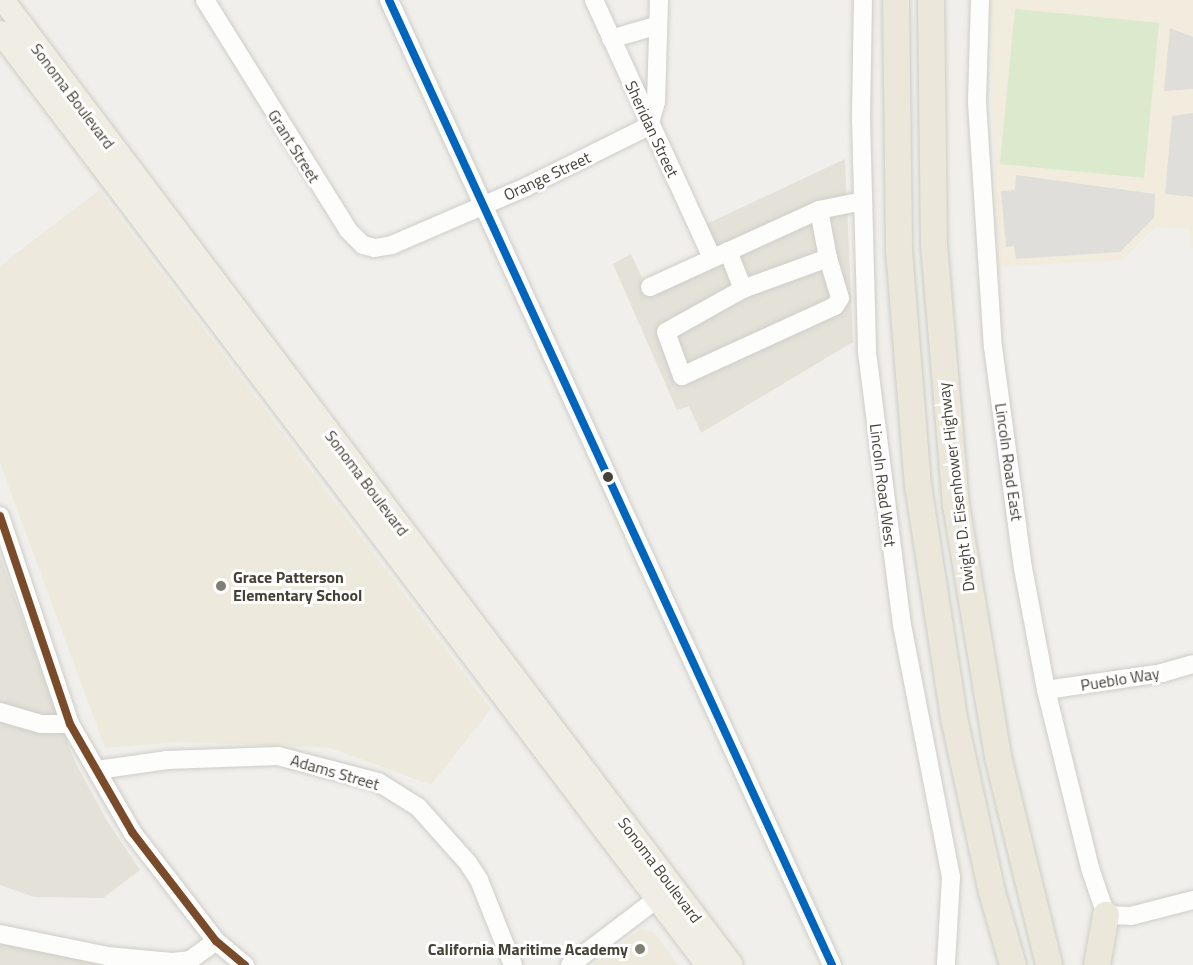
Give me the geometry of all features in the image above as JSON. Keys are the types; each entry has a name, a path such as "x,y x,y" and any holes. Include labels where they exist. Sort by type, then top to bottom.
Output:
{"highway":[{"path":"896,0 896,191 906,368 926,543 954,718 992,892 1013,965"},
{"name":"Dwight D. Eisenhower Highway","path":"932,0 934,244 956,505 998,757 1049,965"},
{"path":"954,718 958,806 994,965"},
{"path":"1097,965 1106,915"}],"main road":[{"name":"Sonoma Boulevard","path":"3,0 666,892 707,965"},
{"name":"Sonoma Boulevard","path":"0,32 666,892 732,965"}],"street":[{"name":"Grant Street","path":"205,0 348,230 363,245 375,248 410,237"},
{"path":"389,0 485,204 832,965"},
{"name":"Sheridan Street","path":"594,0 649,126 720,254 743,289"},
{"path":"649,126 656,102 659,0"},
{"name":"Lincoln Road West","path":"863,0 863,201 867,352 880,468 912,684 951,877 946,965"},
{"name":"Lincoln Road East","path":"980,0 976,102 993,347 1023,568 1046,690 1090,868 1106,915"},
{"path":"611,39 658,25"},
{"name":"Orange Street","path":"410,237 649,126"},
{"path":"650,287 819,210 863,201"},
{"path":"819,210 828,258 840,298 835,306 682,376 666,332 743,289 828,258"},
{"path":"0,516 8,565 70,724 132,832 216,941 245,965"},
{"name":"Pueblo Way","path":"1046,690 1192,670"},
{"path":"0,712 41,724 70,724"},
{"name":"Adams Street","path":"97,770 167,760 278,756 378,782 418,807 468,863 479,880 513,965"},
{"path":"570,965 666,892"},
{"path":"1106,915 1131,916 1193,900"},
{"path":"0,934 107,956 172,962 190,960 216,941"}],"shaded area":[{"path":"990,0 1193,0 1193,248 1189,246 1190,229 1155,227 1123,260 998,267"},
{"path":"1170,28 1193,37 1193,89 1164,91"},
{"path":"1193,113 1193,197 1165,194 1172,116"},
{"path":"845,159 853,342 701,433 689,406 677,410 613,264 631,254 643,280 712,249 702,226"},
{"path":"1016,175 1155,194 1154,218 1120,252 1016,259 1014,246 1006,247 1001,191 1015,190"},
{"name":"Grace Patterson Elementary School","path":"99,190 491,709 431,785 331,748 180,742 105,748 0,463 0,266"},
{"path":"0,556 74,760 107,821 140,870 103,898 34,897 0,885"},
{"name":"California Maritime Academy","path":"640,929 654,932 678,965 593,965"},
{"path":"0,943 110,965 0,965"}],"green space":[{"path":"1015,9 1159,23 1144,178 1000,164"}],"transit line":[{"path":"389,0 832,965"},
{"path":"0,516 70,724 132,832 216,941 245,965"}],"place":[{"name":"Grace Patterson Elementary School","path":"221,586"},
{"name":"California Maritime Academy","path":"640,949"}]}
